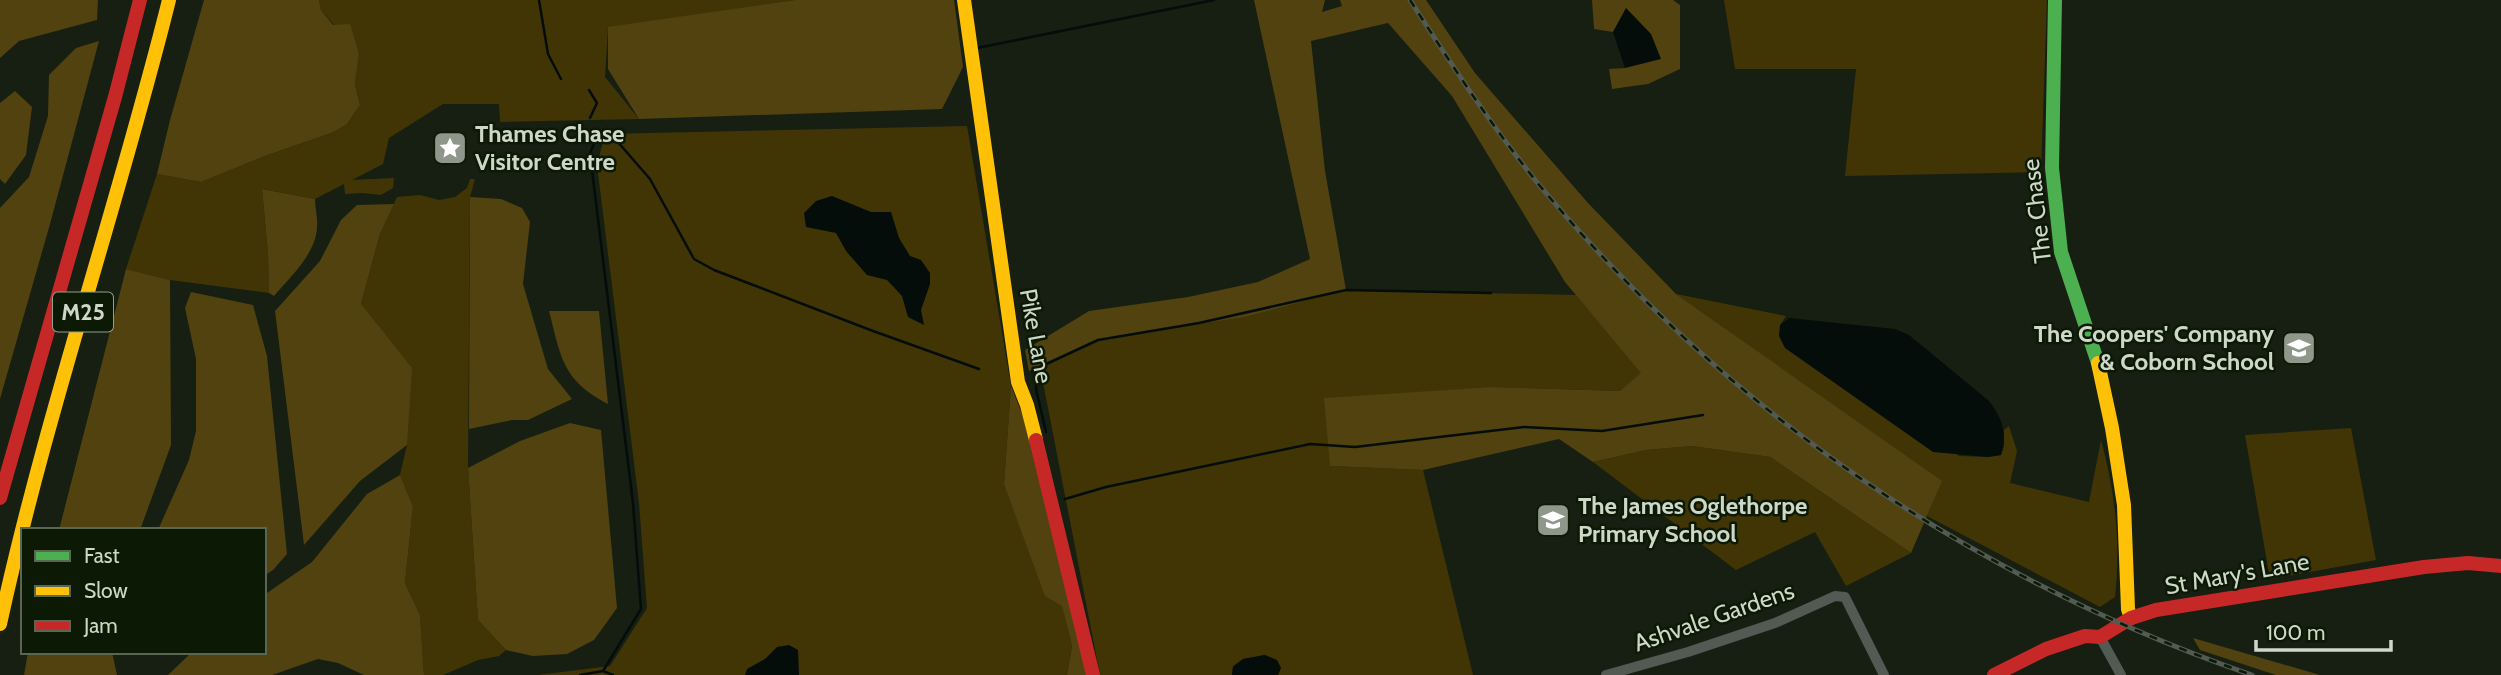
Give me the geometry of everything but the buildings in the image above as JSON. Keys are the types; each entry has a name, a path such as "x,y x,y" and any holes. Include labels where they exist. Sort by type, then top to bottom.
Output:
{"main road":[{"name":"M25","path":"0,498 112,109 140,0"},
{"name":"M25","path":"23,528 40,456 135,133 169,0"},
{"name":"Pike Lane","path":"964,0 1018,382 1027,405 1093,675"},
{"name":"The Chase","path":"2055,0 2052,168 2061,252 2096,354 2112,428 2123,506 2128,609 2131,618"},
{"name":"M25","path":"0,624 21,536"},
{"name":"St Mary's Lane","path":"1994,675 2029,656 2071,639 2094,635 2100,637 2131,618 2156,610 2370,574 2468,563 2501,566"}],"street":[{"name":"Ashvale Gardens","path":"1605,675 1775,624 1835,596 1845,597 1884,675"},
{"path":"2100,637 2121,675"}],"shaded area":[{"path":"0,0 98,0 97,20 19,41 0,58"},
{"path":"204,0 319,0 321,10 333,25 350,24 359,54 355,84 360,105 347,124 334,132 201,182 157,174"},
{"path":"319,0 795,0 608,28 605,77 639,119 500,122 499,104 443,104 389,138 383,164 352,180 394,178 393,188 381,195 345,194 344,184 315,199 262,189 269,293 170,280 126,269 157,174 201,182 334,132 347,124 360,105 355,84 359,54 321,10"},
{"path":"795,0 954,0 963,67 942,109 639,119 608,69 608,27"},
{"path":"1254,0 1325,0 1322,12 1342,6 1340,0 1426,0 1475,73 1588,203 1676,294 1942,481 1911,553 1770,457 1692,446 1646,450 1593,462 1559,439 1423,470 1330,466 1324,398 1494,387 1620,391 1641,373 1565,282 1452,96 1388,23 1311,41 1325,171 1346,290 1246,317 1107,338 1029,371 1025,350 1089,311 1188,297 1258,282 1310,259"},
{"path":"1592,0 1673,0 1680,5 1680,69 1648,84 1612,89 1609,69 1625,68 1626,9 1613,32 1594,29"},
{"path":"1724,0 2047,0 2041,172 1845,176 1856,69 1735,69"},
{"path":"1626,8 1651,34 1661,59 1625,68 1613,32"},
{"path":"99,41 0,399 0,208 29,177 48,116 49,75 76,48"},
{"path":"15,91 32,107 26,155 5,184 0,179 0,103"},
{"path":"967,126 1011,386 1004,484 1062,605 1072,646 1067,675 538,675 610,666 647,608 639,503 597,165 605,134"},
{"path":"470,179 475,179 470,197 468,468 478,620 506,650 499,656 478,660 443,675 424,675 420,615 405,583 413,506 400,475 407,445 361,304 380,234 397,197 420,195 439,200 455,197 467,188"},
{"path":"262,189 315,199 316,237 307,256 274,296 269,293"},
{"path":"832,196 871,212 891,212 899,238 910,256 921,260 930,273 930,284 921,310 924,325 908,317 902,296 887,280 867,275 846,251 836,233 806,227 804,213 816,201"},
{"path":"470,197 501,199 522,208 530,222 523,284 548,369 572,399 528,420 512,420 469,429"},
{"path":"394,204 380,234 361,304 412,368 407,445 360,481 304,545 275,311 320,261 341,220 357,205"},
{"path":"126,269 170,280 171,445 141,528 60,528"},
{"path":"1346,290 1576,295 1642,373 1621,391 1494,387 1330,466 1423,470 1473,675 1278,675 1281,668 1265,655 1243,659 1233,666 1232,675 1100,675 1040,367 1107,338 1246,317"},
{"path":"191,292 253,305 267,356 287,554 266,575 266,528 159,528 189,460 196,431 196,359 185,308"},
{"path":"1676,294 1786,316 1780,325 1959,456 2001,455 2004,430 2009,426 2017,451 2010,483 2089,502 2101,440 2116,518 2115,597 2100,607 1927,516 1941,481"},
{"path":"549,311 599,311 608,404 581,386 572,376 561,354"},
{"path":"1789,318 1895,329 1909,335 1989,401 2002,426 2004,440 2001,455 1988,457 1933,452 1785,348 1779,336 1780,325"},
{"path":"1011,386 1023,416 1087,675 1067,675 1072,646 1062,606 1045,596 1004,484"},
{"path":"570,423 601,430 617,608 594,640 567,654 533,656 506,650 478,620 468,468 520,441"},
{"path":"2351,428 2376,560 2270,579 2245,435"},
{"path":"1692,446 1770,457 1911,553 1846,586 1815,532 1736,570 1593,462 1646,450"},
{"path":"400,475 413,506 405,583 420,615 424,675 364,675 338,663 318,659 272,675 168,675 190,654 266,654 266,594 312,562 367,494"},
{"path":"2193,638 2320,675 2276,675 2200,650"},
{"path":"789,645 798,650 799,675 745,675 747,669 765,659 777,647"},
{"path":"28,654 112,654 117,675 24,675"},
{"path":"1265,655 1277,660 1281,668 1278,675 1232,675 1233,667 1243,659"}],"waterway":[{"path":"539,0 548,54 561,79"},
{"path":"977,48 1214,0"},
{"path":"589,90 597,103 590,118"},
{"path":"603,671 641,609 633,503 590,154 594,143 617,141 650,179 694,259 714,270 979,369"},
{"path":"1046,432 1036,389 1037,371 1042,366 1098,340 1199,323 1346,290 1491,293"},
{"path":"1065,499 1106,487 1310,444 1355,447 1524,427 1602,431 1703,415"},
{"path":"580,675 603,671 613,675"}],"railway":[{"path":"1410,0 1456,71 1540,186 1614,268 1692,345 1775,415 1862,480 1954,538 2049,590 2149,635 2252,675"}],"traffic: fast":[{"path":"2055,0 2052,168 2061,252 2098,363"}],"traffic: slow":[{"path":"23,528 169,0"},
{"path":"964,0 1018,382 1036,440"},
{"path":"2098,363 2124,505 2128,609 2131,618"},
{"path":"0,624 21,534"}],"traffic: jam":[{"path":"0,498 115,97 140,0"},
{"path":"1036,440 1093,675"},
{"path":"1994,675 2046,649 2085,636 2100,637 2131,618 2156,610 2424,567 2468,563 2501,566"}],"place":[{"name":"Thames Chase Visitor Centre","path":"450,148"},
{"name":"The Coopers' Company & Coborn School","path":"2299,348"},
{"name":"The James Oglethorpe Primary School","path":"1553,520"}]}
